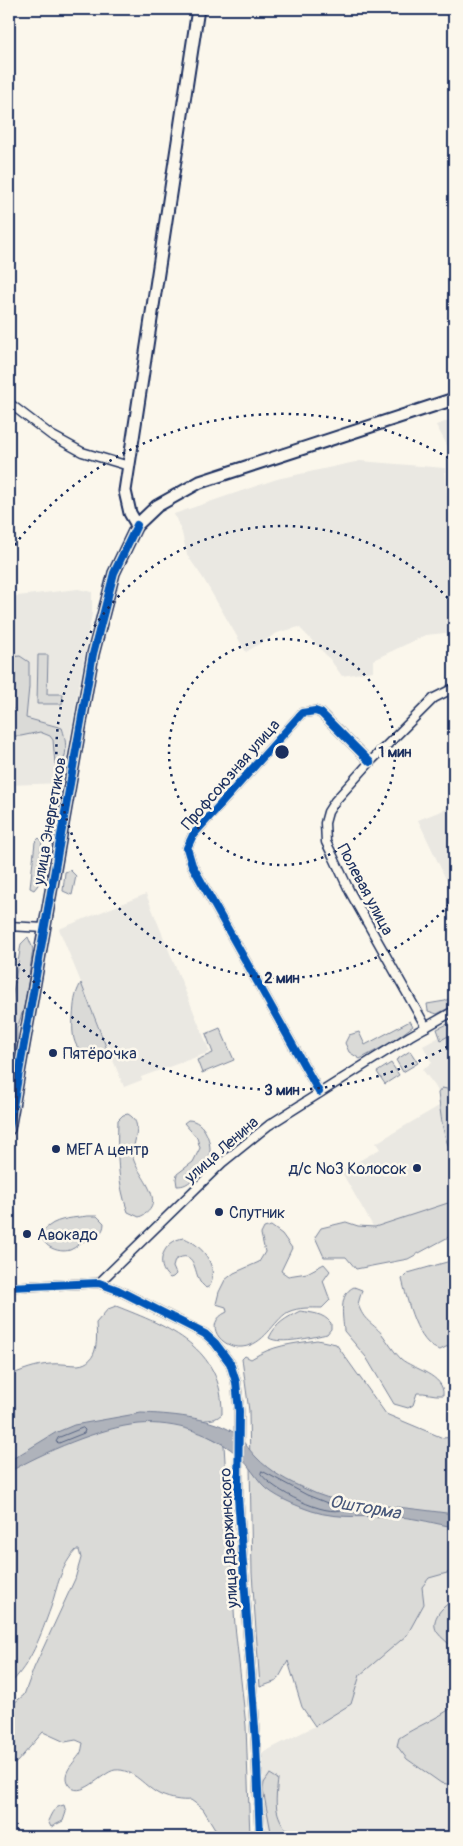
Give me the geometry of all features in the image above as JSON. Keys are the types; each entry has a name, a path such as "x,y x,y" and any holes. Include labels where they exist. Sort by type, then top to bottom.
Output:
{"main road":[{"path":"198,9 125,491 126,502 137,525 157,506 200,482 454,399"}],"street":[{"path":"9,403 59,440 82,452 129,466"},
{"name":"улица Энергетиков","path":"9,1129 97,636 114,573 137,525"},
{"name":"Полевая улица","path":"426,1028 350,892 326,842 325,823 328,812 335,801 370,762 434,698 454,688"},
{"name":"Профсоюзная улица","path":"319,1092 192,865 187,848 193,835 302,713 315,711 322,714 370,762"},
{"path":"9,926 44,928"},
{"name":"улица Ленина","path":"99,1283 222,1163 269,1125 319,1092 454,1011"},
{"path":"9,1062 20,1062"},
{"path":"9,1286 99,1283"},
{"name":"улица Дзержинского","path":"99,1283 118,1290 194,1328 215,1343 230,1363 236,1382 239,1410 237,1468 256,1742 260,1837"}],"shaded area":[{"path":"454,419 454,458 436,425"},
{"path":"360,461 445,468 454,584 454,632 426,635 373,660 373,671 342,676 329,658 299,627 277,633 246,652 203,578 187,555 182,533 174,514 277,479"},
{"path":"78,589 92,592 92,613 62,783 9,785 9,597"},
{"path":"38,655 48,655 47,694 63,694 62,704 37,704"},
{"path":"20,656 29,662 26,718 62,728 65,737 65,753 59,766 55,764 53,740 50,736 40,732 21,736 9,736 9,711 14,709 15,670 9,670 9,657"},
{"path":"454,806 454,896 418,820"},
{"path":"39,838 42,841 38,885 34,890 30,888 35,842"},
{"path":"70,870 76,876 72,895 63,891 65,872"},
{"path":"146,894 210,1052 141,1077 142,1080 124,1087 59,929"},
{"path":"28,937 33,949 25,1004 17,1029 17,1051 9,1056 9,1017 21,944"},
{"path":"81,983 107,1049 89,1053 78,1048 75,1042 73,1035 74,1004"},
{"path":"454,995 454,1005 437,1014 428,1011 427,1004 445,1001"},
{"path":"410,1021 413,1026 392,1042 360,1059 349,1052 345,1043 349,1035 359,1032 365,1045"},
{"path":"454,1021 454,1033 441,1040 437,1029"},
{"path":"220,1028 234,1060 202,1073 197,1060 213,1053 206,1034"},
{"path":"454,1029 454,1199 381,1240 341,1171 380,1149 376,1143 444,1103 435,1086 422,1069 432,1063 423,1046"},
{"path":"410,1051 418,1063 403,1072 396,1060"},
{"path":"391,1063 399,1075 385,1084 377,1072"},
{"path":"442,1088 454,1094 454,1156 447,1142 443,1126 438,1093"},
{"path":"128,1114 133,1118 137,1128 133,1151 135,1164 152,1197 152,1204 148,1211 139,1217 128,1212 124,1201 118,1167 118,1120 123,1115"},
{"path":"188,1120 194,1121 203,1128 209,1140 209,1158 200,1173 192,1180 182,1186 177,1186 177,1174 193,1162 200,1148 197,1138 184,1123"},
{"path":"454,1201 454,1234 408,1259 356,1269 346,1257 324,1257 315,1237 321,1228 346,1222 358,1226 375,1227"},
{"path":"87,1216 97,1216 104,1223 103,1230 96,1236 70,1250 64,1251 52,1248 44,1241 42,1236 44,1231 53,1223"},
{"path":"271,1226 282,1234 292,1248 281,1271 288,1276 307,1273 324,1264 330,1271 323,1281 330,1300 322,1308 292,1310 283,1316 257,1342 242,1347 234,1347 221,1340 215,1328 216,1322 227,1312 226,1307 216,1304 219,1292 225,1280 234,1273 259,1262 265,1252 261,1234 264,1228"},
{"path":"184,1238 191,1241 207,1257 212,1271 212,1278 210,1286 206,1288 200,1282 193,1262 186,1257 175,1260 173,1267 176,1274 173,1277 170,1278 162,1267 163,1254 166,1248 171,1243"},
{"path":"454,1260 454,1336 450,1345 440,1350 425,1340 419,1331 410,1309 402,1279 408,1273"},
{"path":"354,1287 362,1290 358,1304 365,1318 382,1334 401,1359 434,1377 442,1388 443,1395 417,1393 413,1405 408,1408 394,1404 366,1357 344,1331 344,1300 349,1290"},
{"path":"116,1306 155,1322 189,1343 203,1356 213,1372 220,1391 222,1414 215,1419 203,1420 197,1424 208,1436 224,1445 235,1626 246,1726 250,1837 220,1837 203,1809 191,1800 168,1798 161,1795 134,1775 122,1770 110,1772 85,1788 73,1789 68,1784 66,1776 69,1768 82,1750 83,1743 76,1740 65,1742 43,1732 17,1762 9,1766 9,1707 24,1695 34,1668 75,1579 81,1558 79,1550 76,1550 67,1563 60,1577 51,1607 34,1649 24,1667 9,1685 9,1376 29,1368 57,1364 78,1365 90,1360 95,1349 96,1323 108,1309"},
{"path":"300,1311 324,1317 331,1323 331,1329 327,1334 297,1340 281,1341 269,1338 275,1328"},
{"path":"317,1340 336,1344 386,1414 443,1438 454,1437 454,1571 429,1578 422,1587 424,1604 407,1635 360,1675 351,1704 315,1726 302,1707 288,1661 277,1681 260,1687 252,1573 249,1411 242,1359 245,1356 251,1359 259,1354 283,1346"},
{"path":"454,1540 454,1837 266,1837 262,1753 315,1726"},
{"path":"454,1600 454,1649 437,1632 435,1622 442,1609"},
{"path":"454,1706 453,1785 441,1783 407,1759 397,1746 399,1738"},
{"path":"270,1774 278,1779 277,1811 286,1829 312,1834 315,1837 272,1837 263,1790 264,1783"},
{"path":"64,1805 66,1812 63,1821 51,1827 48,1821 52,1813 58,1807"}],"water":[{"name":"Ошторма","path":"141,1413 188,1417 224,1427 237,1435 261,1462 274,1472 294,1484 317,1494 336,1500 356,1503 454,1514 454,1527 405,1518 333,1515 306,1509 272,1493 259,1481 241,1458 219,1442 194,1431 166,1425 139,1424 90,1435 55,1449 9,1472 9,1461 55,1433 74,1425"}],"cycle path":[{"path":"9,1129 93,654 114,573 137,525"},
{"path":"319,1092 192,865 187,848 193,835 302,713 315,711 321,713 370,762"},
{"path":"9,1287 99,1283 118,1290 205,1334 215,1343 230,1363 236,1382 239,1411 238,1497 256,1742 260,1837"}],"place":[{"name":"Пятёрочка","path":"53,1053"},
{"name":"МЕГА центр","path":"56,1149"},
{"name":"д/с №3 Колосок","path":"417,1168"},
{"name":"Спутник","path":"219,1212"},
{"name":"Авокадо","path":"27,1234"}]}
